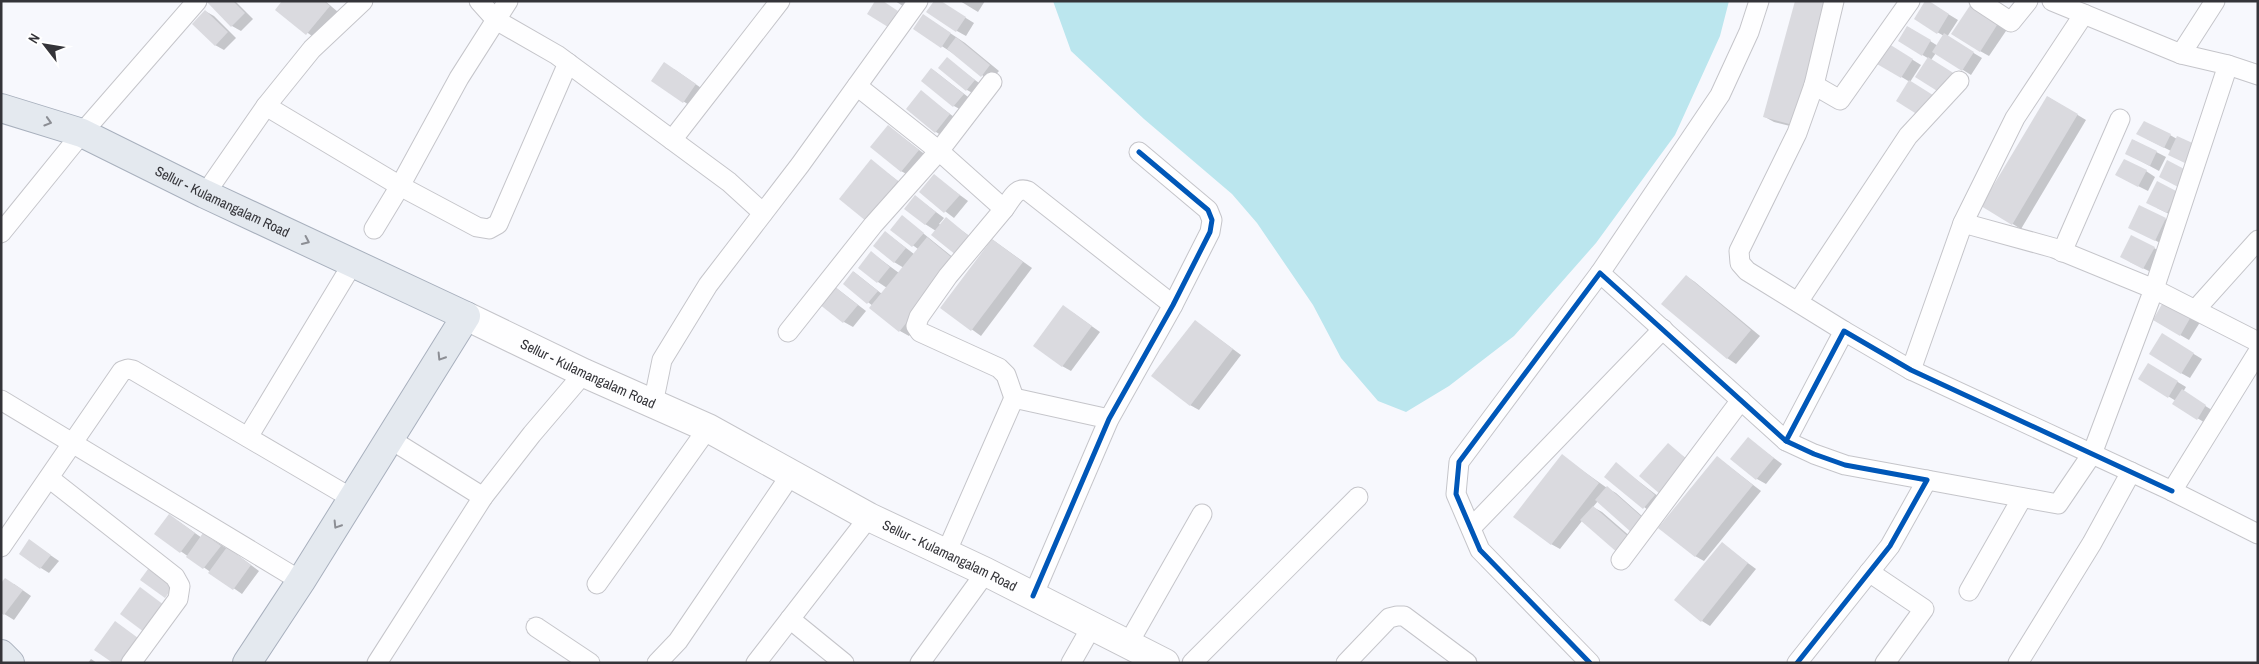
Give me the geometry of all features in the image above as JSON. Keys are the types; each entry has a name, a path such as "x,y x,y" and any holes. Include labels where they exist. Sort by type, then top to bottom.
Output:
{"main road":[{"name":"Sellur - Kulamangalam Road","path":"1,108 82,133 211,187 353,263 708,428 869,516 986,572 1166,663"},
{"path":"247,663 353,499 466,316"},
{"path":"1,654 10,663"}],"street":[{"path":"1,233 82,133 197,1"},
{"path":"211,187 266,106 312,49 363,1"},
{"path":"479,1 496,20 568,63 729,182 763,213"},
{"path":"374,229 400,186 459,78 508,1"},
{"path":"672,140 780,1"},
{"path":"653,404 662,360 708,285 918,1"},
{"path":"1590,663 1480,550 1456,494 1459,462 1600,273 1720,95 1749,32 1760,1"},
{"path":"1834,1 1814,85 1797,133 1739,251 1740,263 1747,271 1911,370 2256,530"},
{"path":"1814,85 1840,100 1910,1"},
{"path":"1979,1 2011,22 2028,1"},
{"path":"2052,1 2180,54 2228,65 2258,75"},
{"path":"2180,54 2215,1"},
{"path":"1911,370 1963,223 2015,118 2084,14"},
{"path":"266,106 400,186 477,227 489,229 498,224 568,63"},
{"path":"1600,273 1786,441 1845,465 2058,504 2092,454 2154,289 2228,65"},
{"path":"1798,302 1908,136 1960,81"},
{"path":"788,332 874,225 939,150 992,82"},
{"path":"856,86 939,150 1004,209"},
{"path":"2062,252 2120,119"},
{"path":"1034,596 1109,419 1174,305 1210,232 1212,220 1208,210 1139,152"},
{"path":"1109,419 1011,388 999,368 920,332 916,326 919,317 948,276 1018,190 1022,188 1174,305"},
{"path":"1963,223 2062,252 2154,289 2258,342"},
{"path":"2196,309 2258,240"},
{"path":"248,437 353,263"},
{"path":"1471,528 1663,329"},
{"path":"1786,441 1844,331"},
{"path":"2172,491 2258,352"},
{"path":"1,547 122,371 128,369 133,370 353,499"},
{"path":"377,663 483,496 584,372"},
{"path":"946,553 1011,388"},
{"path":"1,400 301,581"},
{"path":"1621,560 1741,400"},
{"path":"596,584 708,428"},
{"path":"390,439 483,496"},
{"path":"2018,663 2092,543 2131,472"},
{"path":"658,663 678,641 792,473"},
{"path":"48,478 175,577 180,586 178,599 131,663"},
{"path":"1797,663 1890,546 1927,480"},
{"path":"1192,663 1358,497"},
{"path":"1968,591 2022,498"},
{"path":"1128,644 1202,514"},
{"path":"756,663 869,516"},
{"path":"920,663 986,572"},
{"path":"1869,572 1924,609 1885,663"},
{"path":"1346,663 1389,618 1397,616 1404,616 1467,663"},
{"path":"790,619 844,663"},
{"path":"1071,663 1092,626"},
{"path":"536,627 590,663"}],"water":[{"path":"1053,1 1729,1 1720,36 1675,135 1596,243 1514,336 1449,386 1406,412 1378,401 1341,358 1313,305 1257,223 1232,194 1144,119 1071,51"}],"building":[{"path":"206,1 233,1 245,13 231,27"},
{"path":"282,1 324,1 330,6 306,35 275,10"},
{"path":"875,1 883,1 898,11 888,27 867,14"},
{"path":"934,1 941,1 966,17 956,32 926,12"},
{"path":"1795,1 1827,1 1793,125 1763,117"},
{"path":"1925,1 1929,1 1949,14 1937,34 1914,19"},
{"path":"1971,4 1999,22 1980,52 1951,34"},
{"path":"205,10 228,32 215,46 192,24"},
{"path":"923,14 951,33 941,48 913,29"},
{"path":"1907,26 1931,40 1922,56 1898,41"},
{"path":"1944,33 1974,52 1962,71 1932,52"},
{"path":"956,37 990,65 981,77 947,49"},
{"path":"1889,44 1913,59 1901,78 1877,64"},
{"path":"947,57 975,80 966,91 938,68"},
{"path":"1928,57 1955,74 1942,94 1915,77"},
{"path":"664,62 696,84 683,103 651,81"},
{"path":"931,68 964,94 953,107 921,81"},
{"path":"1909,80 1936,97 1923,118 1896,101"},
{"path":"921,90 950,114 935,133 906,109"},
{"path":"2047,96 2078,114 2012,225 1981,206"},
{"path":"2144,121 2171,134 2164,148 2136,134"},
{"path":"888,125 919,150 901,172 870,147"},
{"path":"2177,136 2197,145 2187,164 2168,155"},
{"path":"2132,139 2157,151 2150,166 2125,154"},
{"path":"871,159 898,181 866,221 839,199"},
{"path":"2124,159 2147,170 2138,187 2115,175"},
{"path":"2167,160 2188,171 2180,188 2159,177"},
{"path":"934,174 960,195 944,213 919,192"},
{"path":"2157,181 2178,192 2167,213 2146,203"},
{"path":"915,195 936,212 925,225 904,209"},
{"path":"2139,205 2166,218 2155,241 2128,228"},
{"path":"902,215 924,233 912,247 890,230"},
{"path":"946,217 970,237 956,255 931,235"},
{"path":"885,231 906,248 894,263 873,246"},
{"path":"2131,235 2155,247 2143,269 2120,257"},
{"path":"927,237 956,261 899,332 869,308"},
{"path":"992,239 1023,262 971,331 940,308"},
{"path":"871,251 890,267 877,283 858,268"},
{"path":"853,271 878,291 867,304 843,284"},
{"path":"1686,275 1751,330 1727,359 1661,304"},
{"path":"834,286 858,305 843,323 819,304"},
{"path":"2166,297 2193,313 2180,336 2153,320"},
{"path":"1063,305 1092,326 1062,367 1033,346"},
{"path":"1195,320 1233,349 1190,406 1151,376"},
{"path":"2162,333 2194,353 2181,374 2149,354"},
{"path":"2148,363 2178,381 2168,398 2138,379"},
{"path":"2182,389 2206,405 2197,420 2172,404"},
{"path":"1748,437 1774,458 1756,480 1730,459"},
{"path":"1668,443 1689,461 1660,494 1639,476"},
{"path":"1562,454 1599,483 1551,545 1513,517"},
{"path":"1717,456 1753,485 1695,557 1658,528"},
{"path":"1616,462 1655,495 1643,509 1604,477"},
{"path":"1607,486 1643,518 1631,532 1595,500"},
{"path":"1593,506 1631,539 1619,554 1580,520"},
{"path":"169,514 195,533 180,553 154,534"},
{"path":"203,533 221,546 203,569 186,557"},
{"path":"29,539 51,555 40,569 19,554"},
{"path":"1722,542 1748,563 1701,622 1674,600"},
{"path":"227,547 251,565 233,590 208,573"},
{"path":"151,565 176,583 165,598 140,580"},
{"path":"5,578 23,590 4,615 1,613 1,583"},
{"path":"140,587 164,605 144,632 120,614"},
{"path":"115,621 138,638 120,663 113,663 94,650"}],"cycle path":[{"path":"1033,596 1109,419 1173,305 1210,232 1212,220 1208,210 1139,152"},
{"path":"1590,663 1480,550 1456,494 1459,462 1600,273 1786,441"},
{"path":"1797,663 1890,546 1927,480 1845,465 1786,441 1844,331 1911,370 2172,491"}]}
